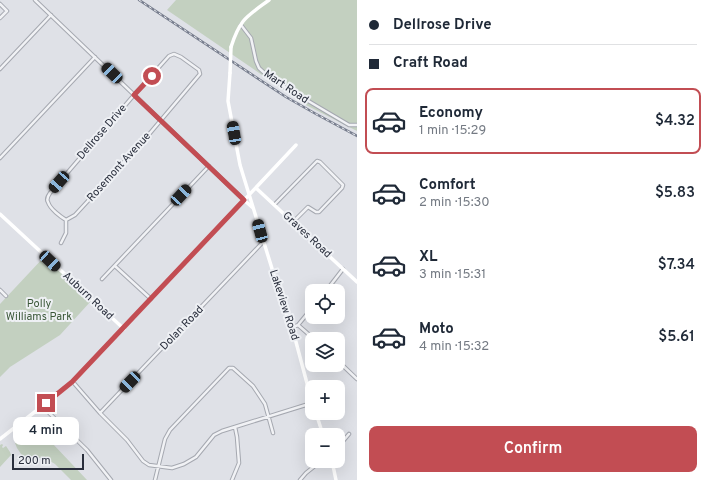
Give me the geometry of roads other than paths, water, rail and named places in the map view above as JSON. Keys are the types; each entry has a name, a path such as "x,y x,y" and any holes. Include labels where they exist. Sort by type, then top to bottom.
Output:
{"street":[{"path":"35,0 254,208"},
{"path":"240,24 252,11 269,0"},
{"path":"0,4 7,11 0,18"},
{"path":"0,69 51,15"},
{"name":"Lakeview Road","path":"240,24 231,47 228,101 240,165 306,380"},
{"name":"Mart Road","path":"240,24 251,38 259,68 271,79 349,126 357,125"},
{"name":"Dellrose Drive","path":"66,220 48,204 47,198 50,193 169,56 174,54 181,57 199,70 200,74"},
{"path":"0,158 95,57"},
{"name":"Rosemont Avenue","path":"66,220 75,215 144,139 200,74"},
{"path":"0,439 72,382 152,300 296,145"},
{"path":"275,204 317,161 320,162 342,184 342,188 320,212 316,212 308,207 293,222"},
{"path":"102,279 209,166"},
{"name":"Graves Road","path":"256,188 275,204 357,282"},
{"name":"Auburn Road","path":"0,214 124,329"},
{"path":"61,243 66,233 66,220"},
{"name":"Dolan Road","path":"100,413 263,242"},
{"path":"115,266 152,300"},
{"path":"331,284 343,269"},
{"path":"0,290 6,296"},
{"path":"291,328 298,325 305,316"},
{"path":"298,325 306,332"},
{"path":"155,480 165,439 170,430 229,368 233,368 252,386 265,404 274,433"},
{"path":"345,368 357,379"},
{"path":"72,382 127,440 143,461 150,465 159,467 172,468 190,461 214,435 222,431 305,404"},
{"path":"42,406 86,450 112,480"},
{"path":"232,480 238,463 235,427"},
{"path":"345,439 349,434"},
{"path":"300,480 312,468"},
{"path":"333,468 336,480"}],"railway":[{"path":"139,0 286,97 357,136"}],"park label":[{"name":"Polly Williams Park","path":"39,310"}]}
